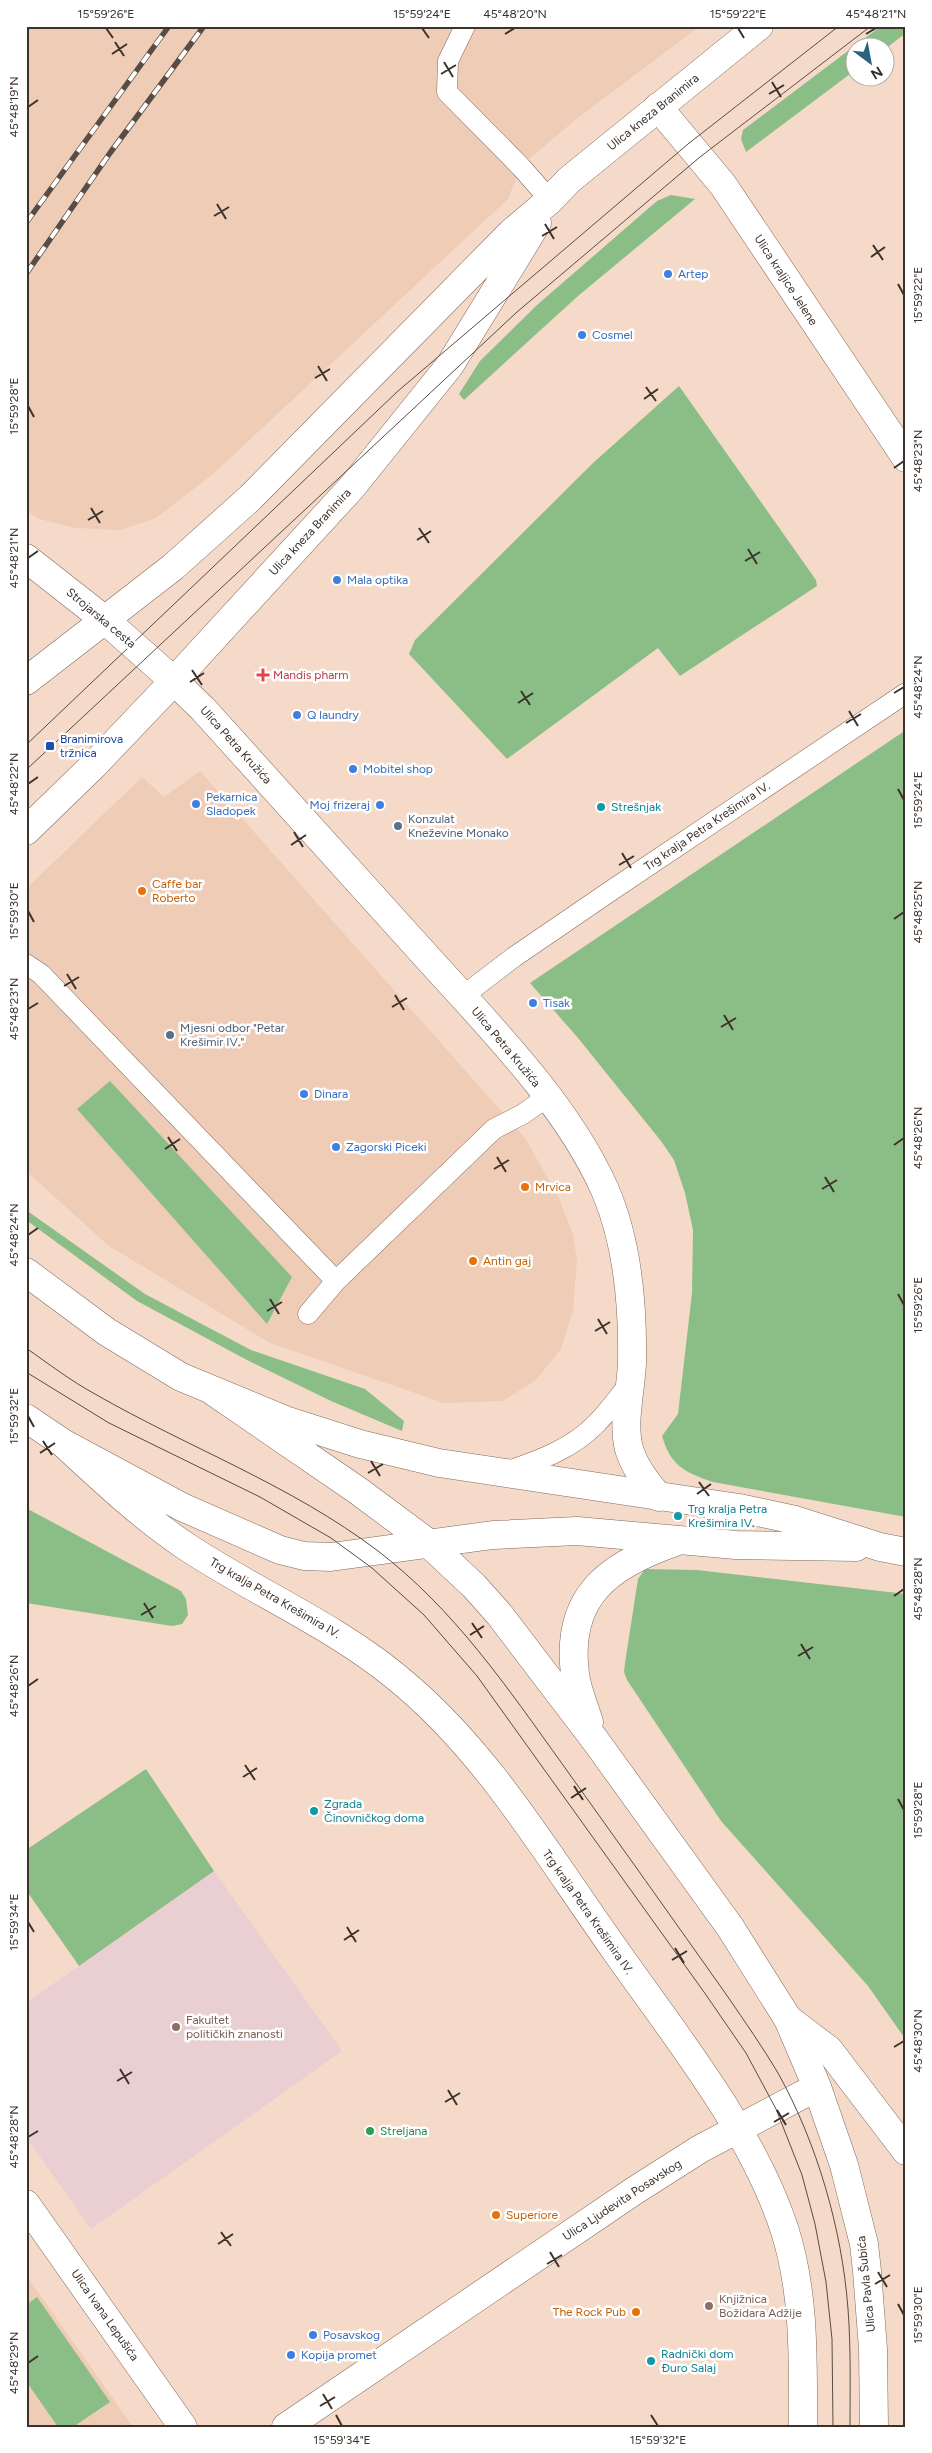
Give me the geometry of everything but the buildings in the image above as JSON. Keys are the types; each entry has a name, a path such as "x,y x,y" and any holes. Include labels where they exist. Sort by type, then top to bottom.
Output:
{"street":[{"name":"Ulica kneza Branimira","path":"26,681 196,548 250,498 498,246 570,180 759,26"},
{"name":"Ulica kraljice Jelene","path":"658,108 723,185 906,458"},
{"name":"Ulica kneza Branimira","path":"26,831 94,765 174,681 352,487 450,365 550,200"},
{"name":"Strojarska cesta","path":"26,558 105,620 174,681"},
{"name":"Ulica Petra Kružića","path":"174,681 203,709 463,996 547,1097 583,1146 606,1192 623,1247 631,1310 630,1382 627,1419 628,1446 644,1480 659,1497"},
{"name":"Trg kralja Petra Krešimira IV.","path":"26,1272 107,1332 148,1359 214,1392 285,1420 360,1444 438,1463 739,1508 795,1520 893,1549"},
{"name":"Trg kralja Petra Krešimira IV.","path":"214,1392 324,1465 427,1542 455,1567 499,1614 595,1740 730,1926 788,2019 817,2088"},
{"name":"Trg kralja Petra Krešimira IV.","path":"26,1418 63,1443 182,1507 280,1550 304,1556 331,1557 427,1542 577,1531 736,1545 893,1549"},
{"name":"Trg kralja Petra Krešimira IV.","path":"63,1443 113,1489 177,1540 224,1570 333,1631 397,1677 448,1724 505,1793 738,2129"},
{"path":"595,1740 575,1674 574,1645 580,1618 588,1596 604,1578 623,1564 679,1540"},
{"path":"788,2019 829,2050 906,2150"},
{"name":"Ulica Ljudevita Posavskog","path":"286,2427 634,2191 700,2149 817,2088"},
{"name":"Ulica Pavla Šubića","path":"817,2088 844,2165 864,2244 870,2300 874,2427"},
{"path":"738,2129 769,2191 784,2229 795,2277 803,2346 803,2427"},
{"name":"Ulica Ivana Lepušića","path":"26,2204 183,2427"}],"lane":[{"path":"465,26 448,61 447,92 521,166 550,200"},
{"name":"Trg kralja Petra Krešimira IV.","path":"463,996 514,957 615,888 906,694"},
{"path":"26,964 41,974 336,1281"},
{"path":"308,1314 336,1281 494,1129 523,1114 547,1097"},
{"path":"503,1473 554,1453 579,1438 604,1416 630,1382"}],"shaded area":[{"path":"26,26 700,26 575,120 521,166 508,199 213,474 156,518 120,530 76,528 39,519 26,510"},
{"path":"200,771 525,1138 559,1198 573,1235 577,1260 573,1310 561,1349 536,1380 503,1401 444,1403 270,1343 109,1246 26,1171 26,889 142,777 164,797"},
{"name":"Fakultet političkih znanosti","path":"214,1871 342,2051 91,2229 26,2137 26,2003"},
{"path":"26,2275 133,2427 26,2427"}],"green space":[{"path":"881,26 906,26 906,33 894,42 894,38 865,38"},
{"path":"844,54 844,78 746,152 741,139 743,130"},
{"path":"671,195 695,199 578,296 464,400 459,394 480,361 537,305 657,201"},
{"path":"679,386 816,580 817,586 680,676 658,648 507,759 409,654 415,640 593,463"},
{"path":"906,730 906,1517 713,1482 686,1471 674,1461 662,1436 678,1414 692,1293 693,1230 685,1193 674,1160 661,1141 578,1038 530,983"},
{"path":"110,1081 292,1277 267,1324 77,1109"},
{"path":"26,1210 145,1294 251,1350 365,1389 404,1421 402,1431 331,1401 247,1360 137,1301 26,1220"},
{"path":"26,1508 181,1591 186,1599 188,1615 182,1624 172,1626 26,1603"},
{"path":"645,1569 697,1570 906,1594 906,2040 868,1986 721,1821 627,1680 624,1672 638,1579"},
{"path":"146,1769 214,1871 79,1966 26,1890 26,1850"},
{"path":"37,2297 110,2402 73,2427 58,2427 26,2381 26,2305"}],"tram line":[{"path":"26,745 398,391 688,144 839,26"},
{"path":"26,770 517,312 700,157 871,26"},
{"path":"26,1348 95,1394 275,1487 345,1528 378,1551 431,1598 478,1650 500,1678 728,1997 772,2063 792,2100 816,2157 840,2248 849,2324 850,2427"},
{"path":"26,1372 109,1423 260,1497 331,1538 372,1568 424,1615 477,1676 704,1992 746,2053 776,2109 802,2175 815,2224 826,2282 832,2339 833,2427"}],"railway":[{"path":"26,223 169,26"},
{"path":"26,274 110,153 204,26"}],"place":[{"name":"Artep","path":"668,274"},
{"name":"Cosmel","path":"582,335"},
{"name":"Mala optika","path":"337,580"},
{"name":"Mandis pharm","path":"263,675"},
{"name":"Q laundry","path":"297,715"},
{"name":"Branimirova tržnica","path":"50,746"},
{"name":"Mobitel shop","path":"353,769"},
{"name":"Pekarnica Sladopek","path":"196,804"},
{"name":"Moj frizeraj","path":"380,805"},
{"name":"Strešnjak","path":"601,807"},
{"name":"Konzulat Kneževine Monako","path":"398,826"},
{"name":"Caffe bar Roberto","path":"142,891"},
{"name":"Tisak","path":"533,1003"},
{"name":"Mjesni odbor \"Petar Krešimir IV.\"","path":"170,1035"},
{"name":"Dinara","path":"304,1094"},
{"name":"Zagorski Piceki","path":"336,1147"},
{"name":"Mrvica","path":"525,1187"},
{"name":"Antin gaj","path":"473,1261"},
{"name":"Trg kralja Petra Krešimira IV.","path":"678,1516"},
{"name":"Zgrada Činovničkog doma","path":"314,1811"},
{"name":"Fakultet političkih znanosti","path":"176,2027"},
{"name":"Streljana","path":"370,2131"},
{"name":"Superiore","path":"496,2215"},
{"name":"Knjižnica Božidara Adžije","path":"709,2306"},
{"name":"The Rock Pub","path":"636,2312"},
{"name":"Posavskog","path":"313,2335"},
{"name":"Kopija promet","path":"291,2355"},
{"name":"Radnički dom Đuro Salaj","path":"651,2361"}]}
